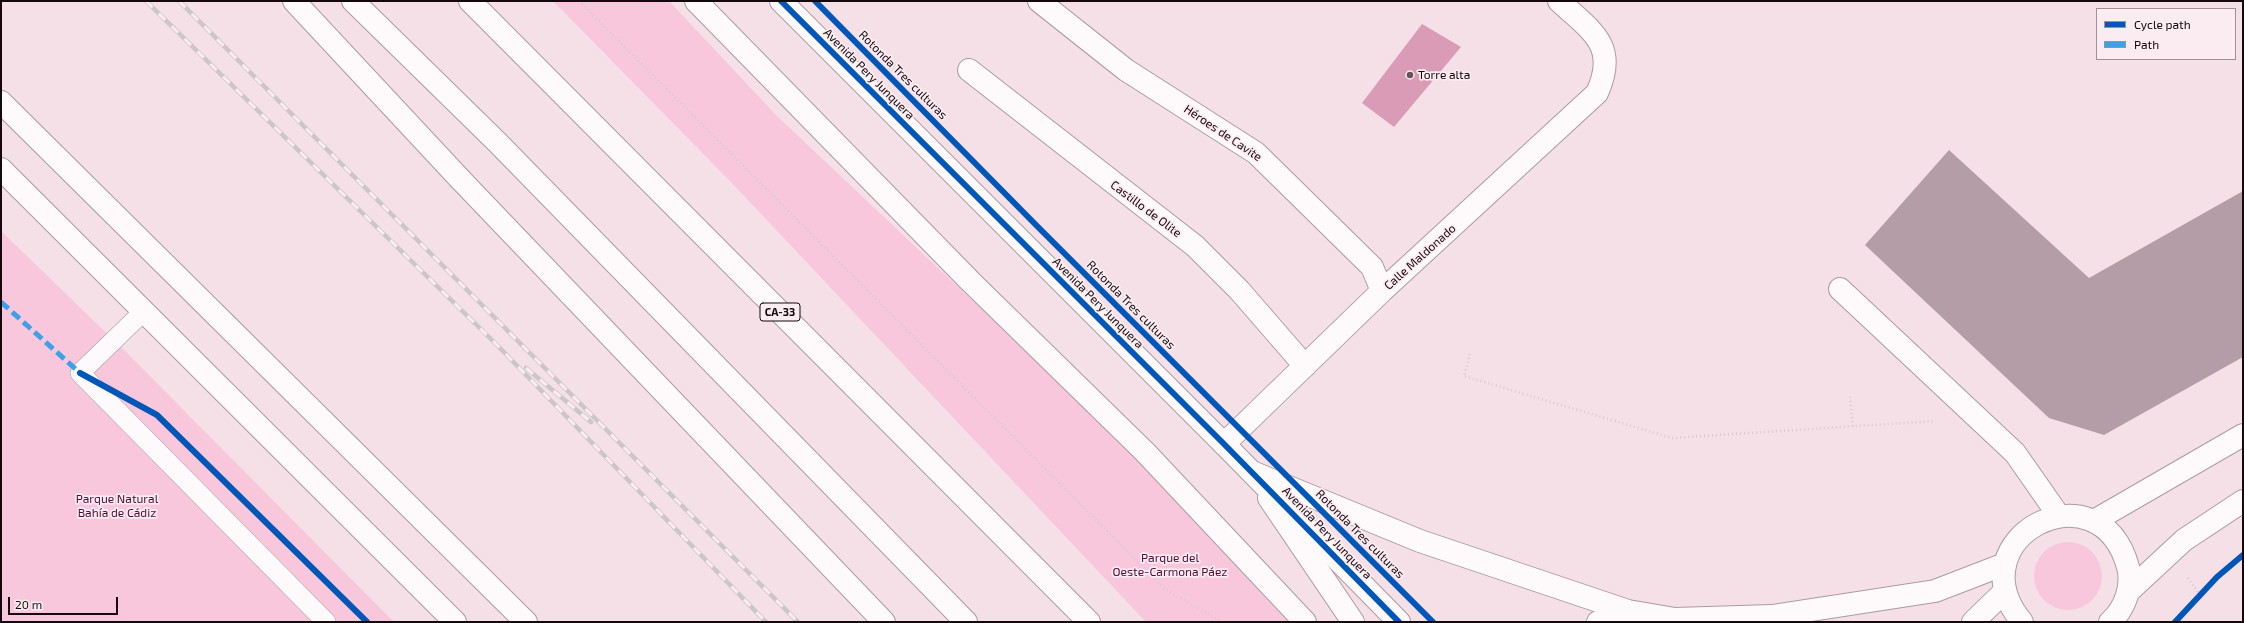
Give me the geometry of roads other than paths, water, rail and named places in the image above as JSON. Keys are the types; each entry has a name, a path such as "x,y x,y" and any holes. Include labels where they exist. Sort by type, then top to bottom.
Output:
{"main road":[{"path":"294,1 460,179 884,622"},
{"path":"353,1 498,143 966,622"},
{"name":"CA-33","path":"470,1 1089,622"},
{"path":"696,1 970,281 1145,452 1304,622"},
{"name":"Avenida Pery Junquera","path":"781,1 1252,472 1399,622"},
{"name":"Héroes de Cavite","path":"1039,1 1126,70 1256,153 1372,267 1382,291"},
{"name":"Calle Maldonado","path":"1224,444 1382,291 1587,104 1597,93 1603,80 1606,66 1604,51 1598,37 1559,1"},
{"name":"Castillo de Olite","path":"969,70 1195,246 1239,290 1305,366"},
{"path":"1,102 526,622"},
{"path":"1,169 455,622"},
{"path":"1840,289 2015,453 2059,516"},
{"path":"2094,521 2243,435"},
{"path":"1252,472 1420,541 1628,611 1675,619 1772,616 1935,591 2005,564"},
{"path":"1252,472 1353,622"},
{"path":"2128,592 2184,540 2243,501"},
{"path":"2022,622 2012,610 2005,591 2005,564 2012,546 2024,532 2040,521 2059,516 2076,516 2094,521 2111,533 2123,551 2129,570 2128,592 2123,606 2112,621"},
{"path":"1973,622 2005,591"},
{"path":"1598,622 1628,611"}],"lane":[{"path":"143,312 80,373 326,622"}],"railway":[{"path":"146,1 496,344 766,622"},
{"path":"179,1 798,622"},
{"path":"526,368 591,422"}],"place":[{"name":"Torre alta","path":"1410,75"}],"park label":[{"name":"Parque Natural Bahía de Cádiz","path":"117,506"},
{"name":"Parque del Oeste-Carmona Páez","path":"1170,565"}]}
